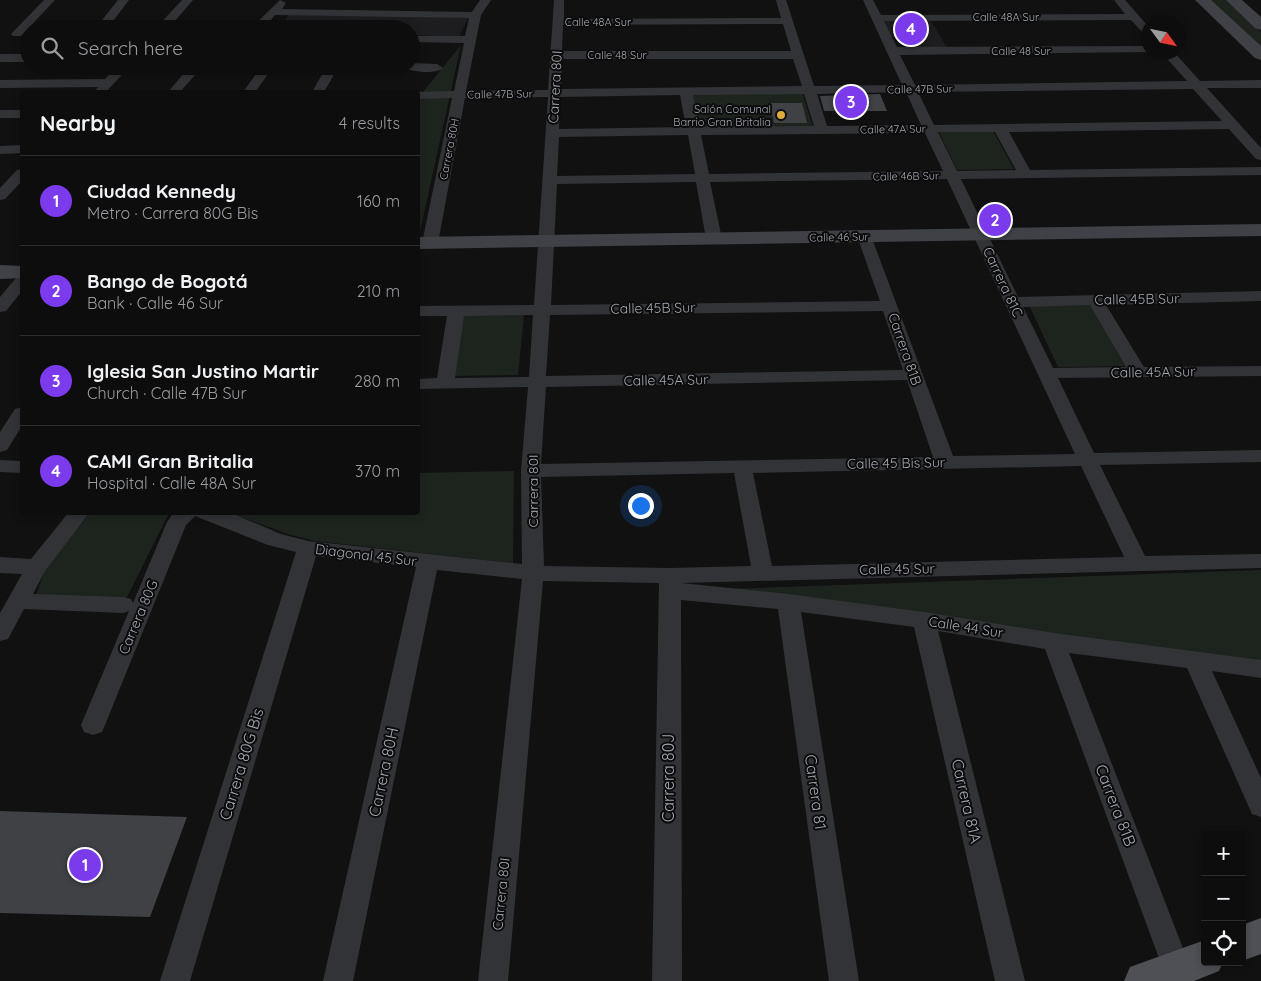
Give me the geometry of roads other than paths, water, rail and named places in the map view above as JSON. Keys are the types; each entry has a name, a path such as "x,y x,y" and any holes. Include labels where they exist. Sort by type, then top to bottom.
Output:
{"main road":[{"path":"1246,942 1261,936"}],"street":[{"path":"31,20 50,0"},
{"path":"107,20 124,0"},
{"path":"169,20 188,0"},
{"path":"265,20 284,0"},
{"name":"Carrera 80H","path":"424,243 459,95 475,15 486,0"},
{"name":"Carrera 80I","path":"493,981 533,573 531,471 543,309 559,0"},
{"path":"781,0 822,130"},
{"name":"Carrera 81C","path":"868,0 1138,565"},
{"path":"1120,0 1141,24"},
{"path":"1202,0 1261,55"},
{"path":"1233,0 1261,25"},
{"path":"273,12 475,15"},
{"name":"Calle 48A Sur","path":"877,18 943,22 1135,17"},
{"name":"Calle 48A Sur","path":"558,22 788,21"},
{"path":"420,39 470,40"},
{"name":"Calle 48 Sur","path":"893,51 956,47 1141,50"},
{"name":"Calle 48 Sur","path":"556,55 798,54"},
{"path":"0,58 20,58"},
{"path":"1174,60 1261,156"},
{"path":"420,67 437,68"},
{"path":"102,90 117,75"},
{"path":"176,90 189,75"},
{"path":"250,90 261,75"},
{"path":"319,90 328,75"},
{"path":"0,84 110,83"},
{"name":"Calle 47B Sur","path":"459,95 1261,84"},
{"path":"686,92 714,239"},
{"path":"420,95 459,95"},
{"path":"0,114 20,114"},
{"name":"Calle 47A Sur","path":"552,133 1233,125"},
{"path":"1000,128 1025,174"},
{"path":"0,150 20,149"},
{"name":"Calle 46B Sur","path":"550,180 1261,171"},
{"path":"0,196 6,184 20,174"},
{"name":"Calle 46 Sur","path":"424,243 1261,230"},
{"name":"Carrera 81B","path":"865,236 944,462"},
{"path":"0,272 20,272"},
{"path":"0,307 20,282"},
{"name":"Calle 45B Sur","path":"1012,302 1261,296"},
{"path":"1095,300 1138,372"},
{"name":"Calle 45B Sur","path":"420,311 890,306"},
{"path":"445,384 456,310"},
{"name":"Calle 45A Sur","path":"1046,373 1261,371"},
{"name":"Calle 45A Sur","path":"420,384 914,375"},
{"path":"0,446 20,416"},
{"name":"Calle 45 Bis Sur","path":"531,471 1261,456"},
{"path":"0,466 20,466"},
{"path":"742,466 763,573"},
{"path":"0,634 37,567 78,515"},
{"name":"Carrera 80G","path":"93,725 177,522 185,515"},
{"name":"Diagonal 45 Sur","path":"214,515 275,540 308,548 428,563 533,573"},
{"name":"Carrera 80G Bis","path":"175,981 308,548"},
{"name":"Calle 45 Sur","path":"533,573 670,583 763,573 1261,561"},
{"name":"Carrera 80H","path":"338,981 428,563"},
{"path":"0,566 37,567"},
{"name":"Calle 44 Sur","path":"670,583 788,602 924,620 1054,642 1261,669"},
{"name":"Carrera 80J","path":"667,981 670,583"},
{"path":"18,601 123,605"},
{"name":"Carrera 81","path":"788,602 844,981"},
{"name":"Carrera 81A","path":"924,620 1010,981"},
{"name":"Carrera 81B","path":"1054,642 1175,969"},
{"path":"1195,659 1261,806"}],"place":[{"name":"CAMI Gran Britalia","path":"911,29"},
{"name":"Iglesia San Justino Martir","path":"851,102"},
{"name":"Salón Comunal Barrio Gran Britalia","path":"781,115"},
{"name":"Bango de Bogotá","path":"995,220"},
{"name":"Ciudad Kennedy","path":"85,865"}]}
